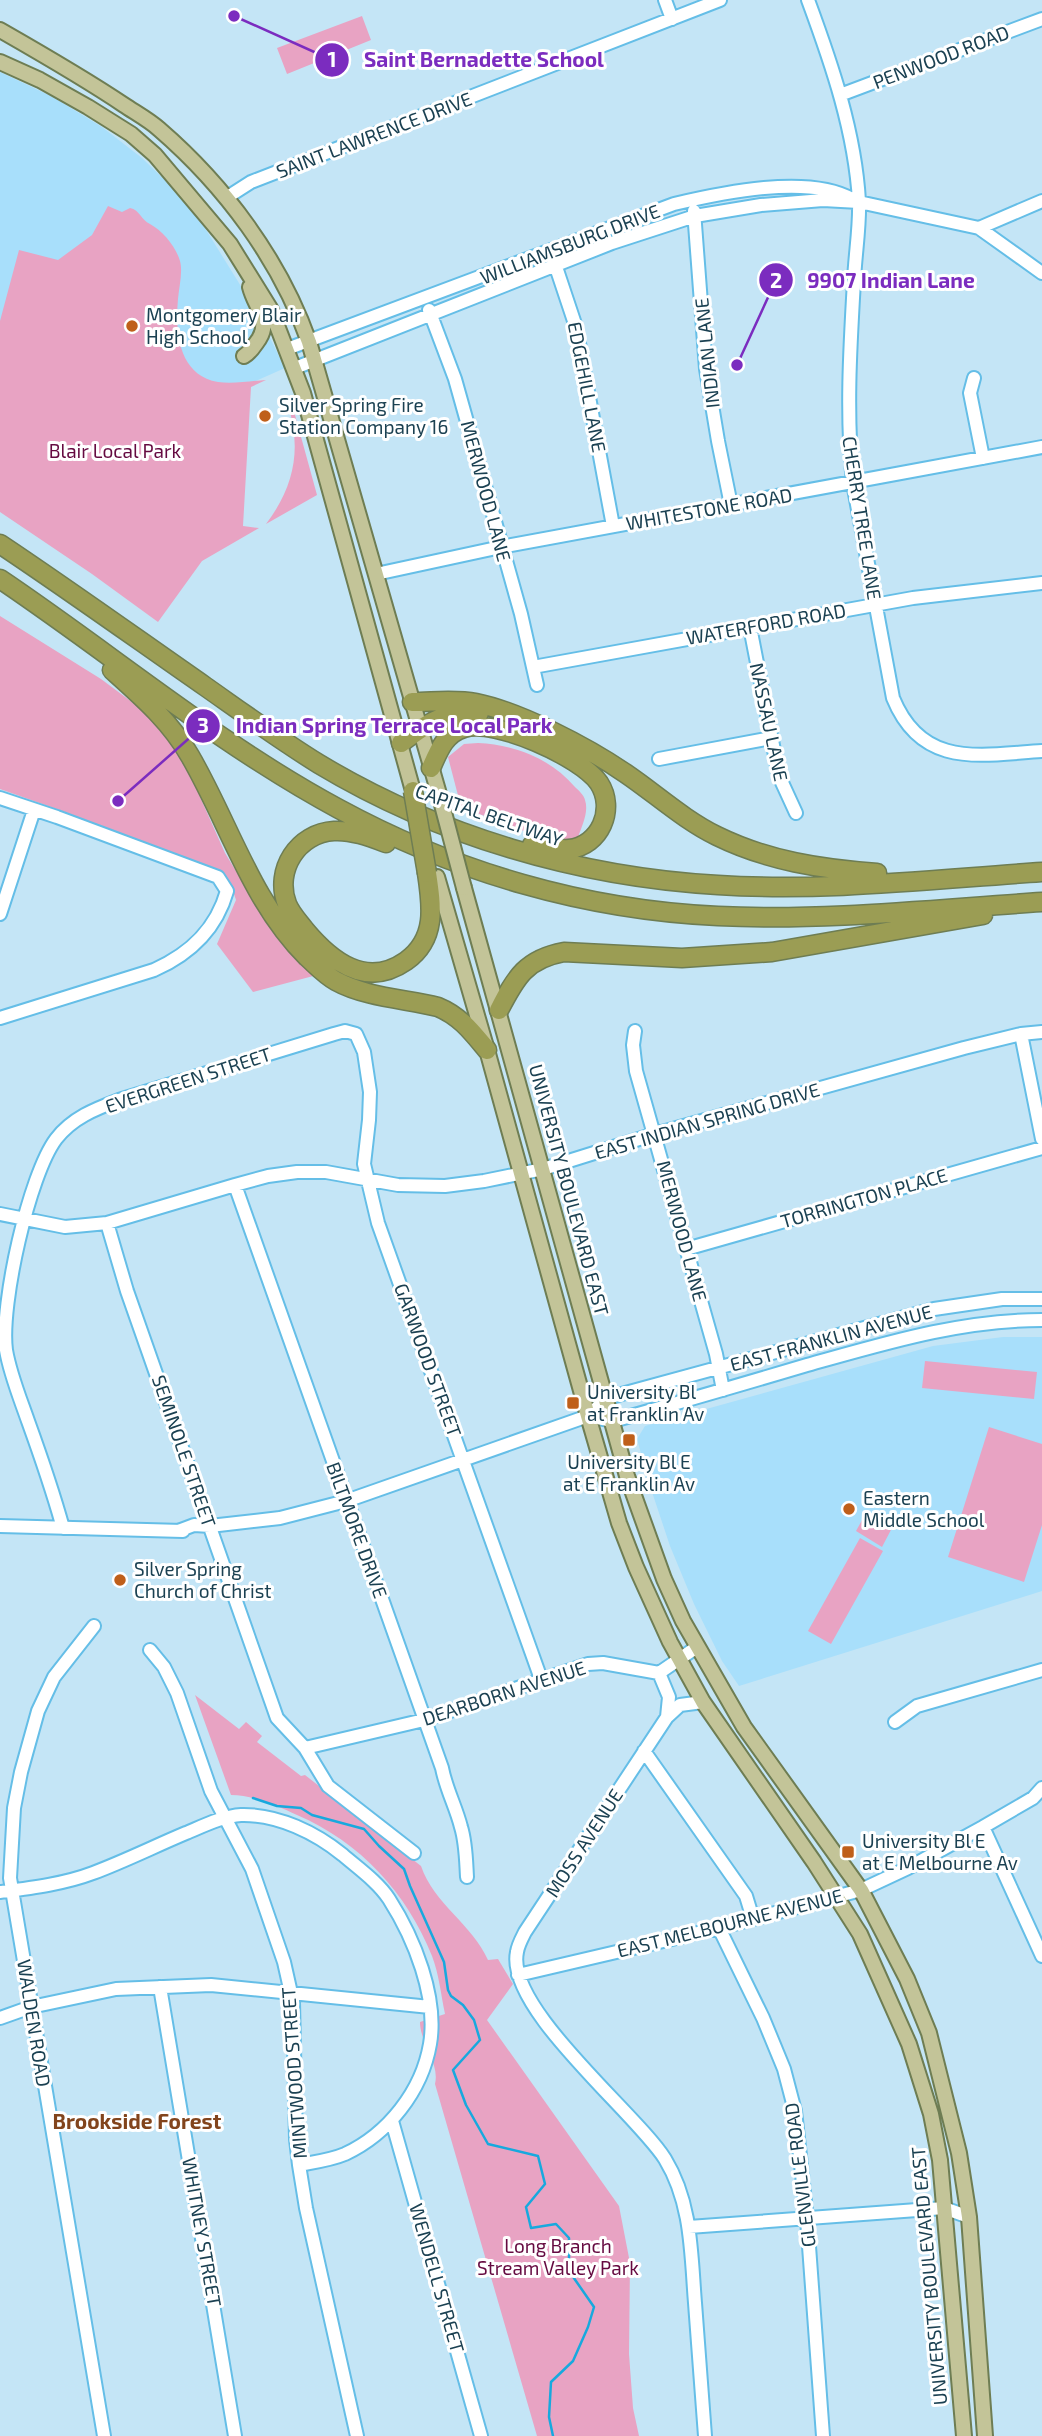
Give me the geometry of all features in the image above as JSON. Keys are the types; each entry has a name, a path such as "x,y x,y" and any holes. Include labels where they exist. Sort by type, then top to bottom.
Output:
{"highway":[{"name":"CAPITAL BELTWAY","path":"0,544 318,764 380,797 454,828 522,852 578,867 666,881 754,887 1042,872"},
{"path":"0,579 227,740 325,801 389,835 450,860 516,882"},
{"path":"15,589 108,666 167,723 190,755 268,908 320,969 349,987 450,1012 468,1026 487,1050"},
{"path":"412,702 457,701 477,704 530,723 592,752 688,819 716,835 763,855 834,870 954,877"},
{"path":"401,743 419,729 445,715 457,713 494,715 530,723"},
{"path":"431,768 442,744 452,733 462,728 485,727 527,739 568,758 599,783 605,796 607,810 604,823 585,845 570,849 528,844 454,828"},
{"path":"413,791 432,875 432,921 427,936 414,956 388,970 356,970 330,957 295,918 285,895 285,870 289,858 307,839 319,833 331,831 357,834 516,882 617,905 719,916 822,916 1042,903"},
{"path":"499,1010 522,971 548,955 564,952 682,958 741,956 1042,903"}],"main road":[{"name":"UNIVERSITY BOULEVARD EAST","path":"0,30 103,91 158,128 226,198 268,254 302,322 441,801 627,1476 647,1535 678,1610 697,1647 744,1727 861,1890 907,1979 929,2033 959,2153 969,2217 985,2436"},
{"path":"0,62 40,80 131,134 155,155 216,225 271,310 295,368 413,791"},
{"path":"244,356 256,344 265,324 253,299 249,276"},
{"name":"UNIVERSITY BOULEVARD EAST","path":"432,875 487,1050 619,1523 636,1567 703,1702 860,1934 909,2043 931,2114 940,2160 964,2436"}],"street":[{"path":"665,0 672,19"},
{"name":"SAINT LAWRENCE DRIVE","path":"226,198 251,182 720,0"},
{"name":"CHERRY TREE LANE","path":"808,0 841,95 859,202 848,410 853,483 893,698 907,725 917,736 942,751 959,755 1042,751"},
{"name":"PENWOOD ROAD","path":"841,95 1042,19"},
{"name":"WILLIAMSBURG DRIVE","path":"288,349 425,300 650,212 693,200 770,187 795,187 842,193 859,202"},
{"name":"INDIAN LANE","path":"693,200 706,369 731,505"},
{"name":"WILLIAMSBURG DRIVE","path":"295,368 612,243 695,216 803,201 859,202 979,228"},
{"path":"979,228 1042,201"},
{"path":"979,228 1042,273"},
{"name":"EDGEHILL LANE","path":"549,250 576,327 613,526"},
{"name":"MERWOOD LANE","path":"425,300 455,379 522,614 537,685"},
{"path":"975,378 970,393 983,458"},
{"name":"WHITESTONE ROAD","path":"376,574 501,547 1042,447"},
{"name":"WATERFORD ROAD","path":"533,667 875,604 1042,583"},
{"name":"NASSAU LANE","path":"750,628 779,776 796,813"},
{"path":"659,759 771,738"},
{"path":"0,798 218,877 227,891 218,918 206,934 174,961 154,970 0,1018"},
{"path":"1,906 34,810"},
{"name":"EVERGREEN STREET","path":"64,1528 15,1382 4,1333 5,1306 25,1221 38,1172 46,1156 63,1132 87,1113 119,1100 334,1034 345,1031 356,1034"},
{"name":"MERWOOD LANE","path":"635,1031 633,1045 636,1070 720,1368 723,1390"},
{"name":"EAST INDIAN SPRING DRIVE","path":"0,1214 65,1227 107,1223 268,1176 297,1172 326,1172 398,1185 445,1186 521,1174 964,1048 1021,1034 1042,1032"},
{"name":"GARWOOD STREET","path":"356,1034 364,1052 370,1091 364,1164 378,1223 541,1679"},
{"path":"1021,1034 1042,1139"},
{"name":"TORRINGTON PLACE","path":"686,1249 1042,1148"},
{"name":"BILTMORE DRIVE","path":"235,1185 462,1829 467,1877"},
{"name":"SEMINOLE STREET","path":"107,1223 127,1291 277,1718 308,1753 328,1786 414,1853"},
{"name":"EAST FRANKLIN AVENUE","path":"0,1526 178,1531 194,1525 210,1526 280,1518 346,1501 588,1416 607,1398 934,1309 1002,1299 1042,1299"},
{"name":"EAST FRANKLIN AVENUE","path":"588,1416 613,1421 946,1328 1005,1320 1042,1320"},
{"name":"WALDEN ROAD","path":"94,1626 54,1677 38,1711 20,1772 14,1808 10,1878 6,1892 31,2007 104,2436"},
{"path":"667,1717 669,1697 659,1673 697,1647"},
{"name":"MINTWOOD STREET","path":"150,1650 164,1667 177,1693 211,1791 253,1869 284,1962 291,1993 299,2165 357,2436"},
{"name":"DEARBORN AVENUE","path":"308,1753 425,1720 588,1664 603,1663 659,1673"},
{"path":"895,1722 917,1706 1042,1672"},
{"path":"667,1717 680,1705 703,1702"},
{"name":"MOSS AVENUE","path":"518,1975 516,1953 526,1932 667,1717"},
{"path":"645,1751 746,1896 753,1919"},
{"name":"EAST MELBOURNE AVENUE","path":"518,1975 719,1928 861,1890 984,1827 1033,1798 1042,1788"},
{"path":"6,1892 40,1887 91,1874 224,1819 242,1815 285,1822 325,1841 357,1867 388,1897 422,1964 430,2007 430,2043 426,2060 411,2094 392,2121 378,2134 346,2153 325,2161 299,2165"},
{"path":"984,1827 1042,1956"},
{"name":"GLENVILLE ROAD","path":"719,1928 763,2018 784,2069 795,2111 807,2219 823,2436"},
{"path":"518,1975 531,2001 564,2046 599,2087 652,2141 678,2183 689,2227 705,2436"},
{"path":"0,2018 31,2007 116,1989 211,1985 430,2007"},
{"name":"WHITNEY STREET","path":"160,1987 235,2436"},
{"name":"WENDELL STREET","path":"392,2121 481,2436"},
{"path":"689,2227 944,2208 969,2217"}],"shaded area":[{"name":"Montgomery Blair High School","path":"0,72 53,97 102,127 142,158 175,190 203,225 257,312 285,368 0,495"},
{"name":"Eastern Middle School","path":"1003,1337 1042,1337 1042,1591 739,1686 722,1661 670,1546 637,1439 645,1426 933,1346"}],"green space":[{"path":"362,16 371,40 287,74 277,48"},
{"name":"Blair Local Park","path":"108,206 122,212 130,208 136,211 164,235 175,250 181,270 177,311 179,337 182,350 194,371 218,382 266,380 251,387 243,526 259,528 202,561 158,622 0,512 0,321 19,250 58,260 92,235"},
{"path":"292,404 317,495 266,524 283,496 293,468 294,437 288,405"},
{"path":"0,616 101,679 144,711 181,754 225,853 262,914 278,936 317,975 253,992 217,944 236,900 231,885 221,873 0,789"},
{"path":"464,744 492,744 531,755 565,777 582,794 586,805 578,837 558,841 461,807 448,757"},
{"path":"925,1361 1037,1372 1034,1399 922,1388"},
{"path":"989,1427 1042,1444 1042,1525 1024,1582 948,1557"},
{"path":"866,1513 892,1528 882,1547 856,1531"},
{"path":"860,1538 883,1551 831,1644 808,1631"},
{"name":"Long Branch Stream Valley Park","path":"195,1695 239,1729 246,1722 262,1736 257,1742 301,1776 305,1775 421,1866 435,1892 473,1935 488,1960 498,1959 513,1984 487,2020 619,2206 630,2263 629,2354 633,2408 639,2436 537,2436 435,2084 435,2068 421,2030 420,2022 445,2014 438,1977 422,1933 395,1891 379,1872 341,1840 320,1826 273,1805 231,1795"}],"waterway":[{"path":"253,1798 277,1806 301,1808 312,1815 364,1829 404,1869 444,1962 448,1990 474,2020 480,2040 453,2070 466,2105 488,2144 538,2156 545,2184 526,2207 531,2228 556,2224 569,2238 569,2271 594,2307 573,2361 551,2382 549,2417 553,2436"}],"place":[{"name":"Saint Bernadette School","path":"234,16"},
{"name":"Montgomery Blair High School","path":"132,326"},
{"name":"9907 Indian Lane","path":"737,365"},
{"name":"Silver Spring Fire Station Company 16","path":"265,416"},
{"name":"Indian Spring Terrace Local Park","path":"118,801"},
{"name":"University Bl at Franklin Av","path":"573,1403"},
{"name":"University Bl E at E Franklin Av","path":"629,1440"},
{"name":"Eastern Middle School","path":"849,1509"},
{"name":"Silver Spring Church of Christ","path":"120,1580"},
{"name":"University Bl E at E Melbourne Av","path":"848,1852"}],"district":[{"name":"Brookside Forest","path":"137,2122"}]}
